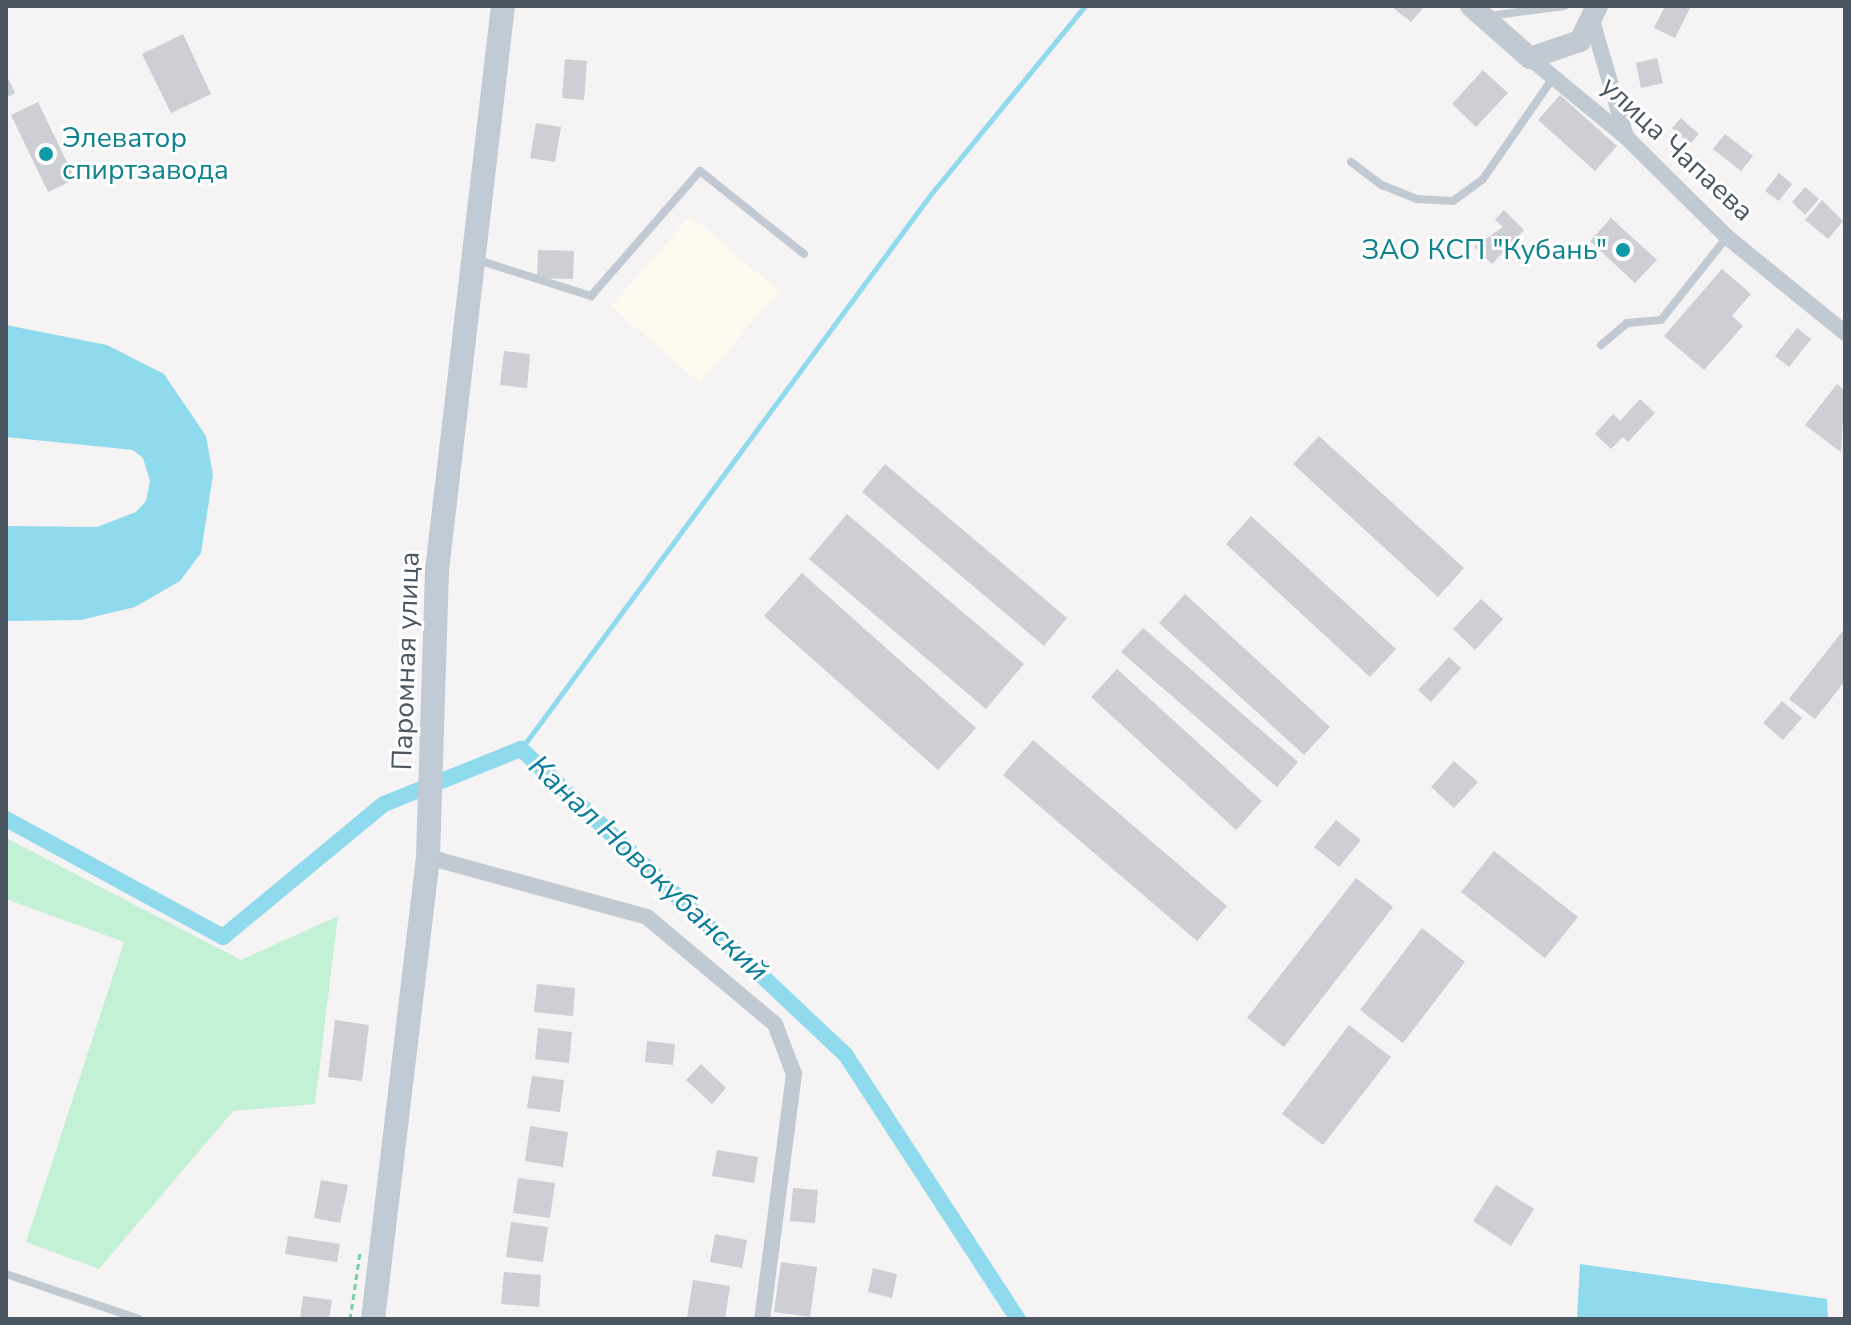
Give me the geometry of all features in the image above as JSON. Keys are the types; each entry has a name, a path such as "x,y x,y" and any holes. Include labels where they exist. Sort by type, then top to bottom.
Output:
{"main road":[{"name":"Паромная улица","path":"373,1319 428,847 437,570 503,6"}],"street":[{"name":"улица Чапаева","path":"1477,12 1626,137 1727,237 1845,333"},
{"path":"1530,58 1580,41 1594,12"},
{"path":"1594,12 1626,137"},
{"path":"428,847 647,917 775,1024 794,1074 762,1319"}],"lane":[{"path":"1477,12 1564,6"},
{"path":"1351,162 1382,185 1417,199 1453,201 1483,179 1554,77"},
{"path":"474,259 591,296 700,171 804,254"},
{"path":"1601,345 1627,323 1661,320 1727,237"},
{"path":"6,1274 139,1319"}],"shaded area":[{"path":"690,216 779,291 700,383 611,306"}],"green space":[{"path":"6,838 241,960 338,916 315,1104 233,1111 99,1269 26,1242 124,942 6,899"}],"water":[{"path":"6,325 107,345 164,374 206,436 213,475 201,553 180,581 135,607 81,620 6,621 6,526 97,527 136,512 146,501 150,481 143,458 133,450 6,437"},
{"path":"1580,1264 1827,1299 1828,1319 1577,1319"}],"building":[{"path":"1391,6 1425,6 1411,22"},
{"path":"1665,6 1691,6 1675,38 1654,28"},
{"path":"183,34 211,94 171,113 142,54"},
{"path":"1657,58 1663,83 1641,88 1636,63"},
{"path":"565,59 587,61 584,100 562,98"},
{"path":"1483,70 1508,93 1476,127 1452,104"},
{"path":"6,74 15,93 6,98"},
{"path":"1560,95 1617,146 1595,171 1538,120"},
{"name":"Элеватор спиртзавода","path":"38,102 75,179 48,192 11,115"},
{"path":"1681,118 1699,134 1690,144 1672,128"},
{"path":"536,123 561,127 555,162 530,158"},
{"path":"1725,134 1753,156 1741,171 1713,149"},
{"path":"1779,173 1792,184 1779,201 1765,191"},
{"path":"1805,187 1819,199 1805,215 1792,202"},
{"path":"1822,200 1843,221 1828,239 1805,220"},
{"path":"1504,210 1524,230 1492,264 1474,247 1503,227 1495,220"},
{"name":"ЗАО КСП \"Кубань\"","path":"1611,218 1657,260 1635,283 1590,241"},
{"path":"538,250 574,251 573,279 537,278"},
{"path":"1722,269 1751,294 1732,316 1743,326 1704,370 1664,336"},
{"path":"1797,328 1811,339 1789,367 1775,356"},
{"path":"504,351 530,354 527,388 500,385"},
{"path":"1837,384 1845,391 1841,452 1805,425"},
{"path":"1640,399 1655,413 1628,442 1623,437 1611,449 1595,434 1613,414 1620,421"},
{"path":"1319,436 1464,568 1438,597 1293,464"},
{"path":"885,464 1067,618 1044,646 862,492"},
{"path":"847,514 1024,664 986,709 809,559"},
{"path":"1251,516 1396,649 1370,677 1226,544"},
{"path":"802,573 976,728 938,770 764,616"},
{"path":"1185,594 1330,727 1304,755 1159,623"},
{"path":"1481,599 1503,619 1475,650 1453,629"},
{"path":"1143,628 1298,762 1277,787 1121,652"},
{"path":"1845,628 1845,681 1815,719 1789,699"},
{"path":"1449,657 1461,668 1431,702 1418,690"},
{"path":"1117,669 1262,801 1236,830 1091,697"},
{"path":"1782,701 1802,718 1783,740 1763,723"},
{"path":"1033,740 1227,906 1197,941 1003,775"},
{"path":"1454,761 1478,782 1454,808 1431,787"},
{"path":"1336,820 1361,840 1339,867 1314,847"},
{"path":"1494,851 1578,917 1545,958 1461,892"},
{"path":"1356,878 1393,907 1284,1047 1247,1018"},
{"path":"1422,928 1465,962 1403,1043 1360,1010"},
{"path":"537,984 575,988 573,1016 534,1012"},
{"path":"335,1020 369,1025 362,1081 328,1077"},
{"path":"1349,1025 1391,1057 1323,1145 1282,1114"},
{"path":"538,1028 572,1032 569,1063 535,1059"},
{"path":"647,1041 675,1044 673,1065 645,1062"},
{"path":"701,1064 726,1088 712,1104 686,1080"},
{"path":"532,1076 564,1080 560,1112 527,1108"},
{"path":"530,1126 568,1132 563,1167 525,1161"},
{"path":"717,1150 758,1157 754,1183 712,1176"},
{"path":"518,1178 555,1183 550,1218 513,1213"},
{"path":"321,1180 348,1185 340,1223 314,1218"},
{"path":"1496,1185 1534,1209 1511,1246 1473,1221"},
{"path":"793,1188 818,1190 815,1223 790,1221"},
{"path":"511,1222 548,1227 543,1262 506,1257"},
{"path":"715,1234 747,1240 742,1268 710,1262"},
{"path":"288,1236 340,1244 337,1262 285,1254"},
{"path":"781,1262 817,1267 810,1317 774,1312"},
{"path":"873,1268 897,1274 892,1298 868,1292"},
{"path":"504,1272 541,1275 539,1307 501,1304"},
{"path":"693,1280 730,1286 725,1319 687,1318"},
{"path":"303,1296 332,1300 329,1319 300,1319"}],"waterway":[{"path":"521,749 931,194 1085,6"},
{"name":"Канал Новокубанский","path":"6,819 223,937 384,804 521,749 845,1054 1018,1319"}],"place":[{"name":"Элеватор спиртзавода","path":"46,154"},
{"name":"ЗАО КСП \"Кубань\"","path":"1623,250"}]}
